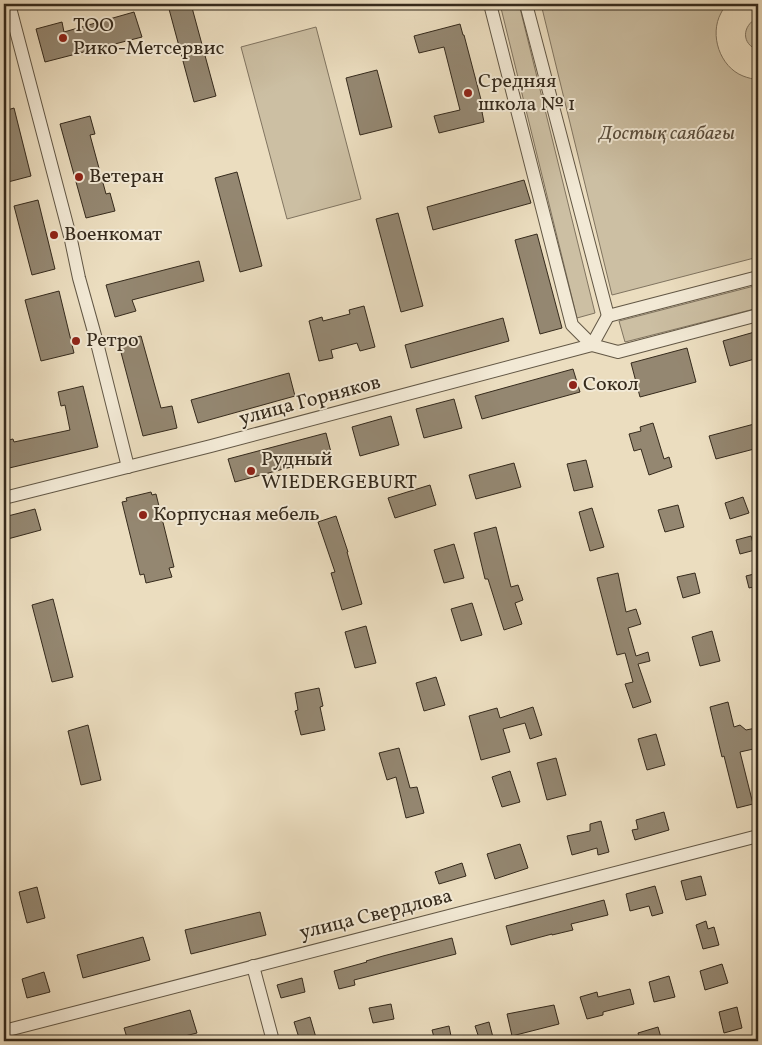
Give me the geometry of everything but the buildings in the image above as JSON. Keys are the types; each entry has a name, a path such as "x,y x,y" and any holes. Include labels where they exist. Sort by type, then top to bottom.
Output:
{"street":[{"path":"9,4 128,467"},
{"path":"490,4 572,325 592,345 618,352 758,315"},
{"path":"526,4 608,316 592,345"},
{"path":"608,316 758,277"},
{"name":"улица Горняков","path":"4,498 211,446 592,345"},
{"name":"улица Свердлова","path":"4,1031 758,836"},
{"path":"253,966 273,1041"}],"green space":[{"path":"500,4 519,4 595,313 577,318"},
{"name":"Достық саябағы","path":"541,4 728,4 722,12 716,31 719,49 723,58 735,72 758,80 758,257 612,295"},
{"path":"757,18 758,50 752,47 746,39 748,26"},
{"path":"316,27 361,199 287,219 241,47"},
{"path":"758,285 758,308 625,342 619,321"}],"place":[{"name":"ТОО Рико-Метсервис","path":"63,38"},
{"name":"Средняя школа № 1","path":"468,93"},
{"name":"Ветеран","path":"79,177"},
{"name":"Военкомат","path":"54,235"},
{"name":"Ретро","path":"76,341"},
{"name":"Сокол","path":"573,385"},
{"name":"Рудный WIEDERGEBURT","path":"251,471"},
{"name":"Корпусная мебель","path":"143,515"}]}
